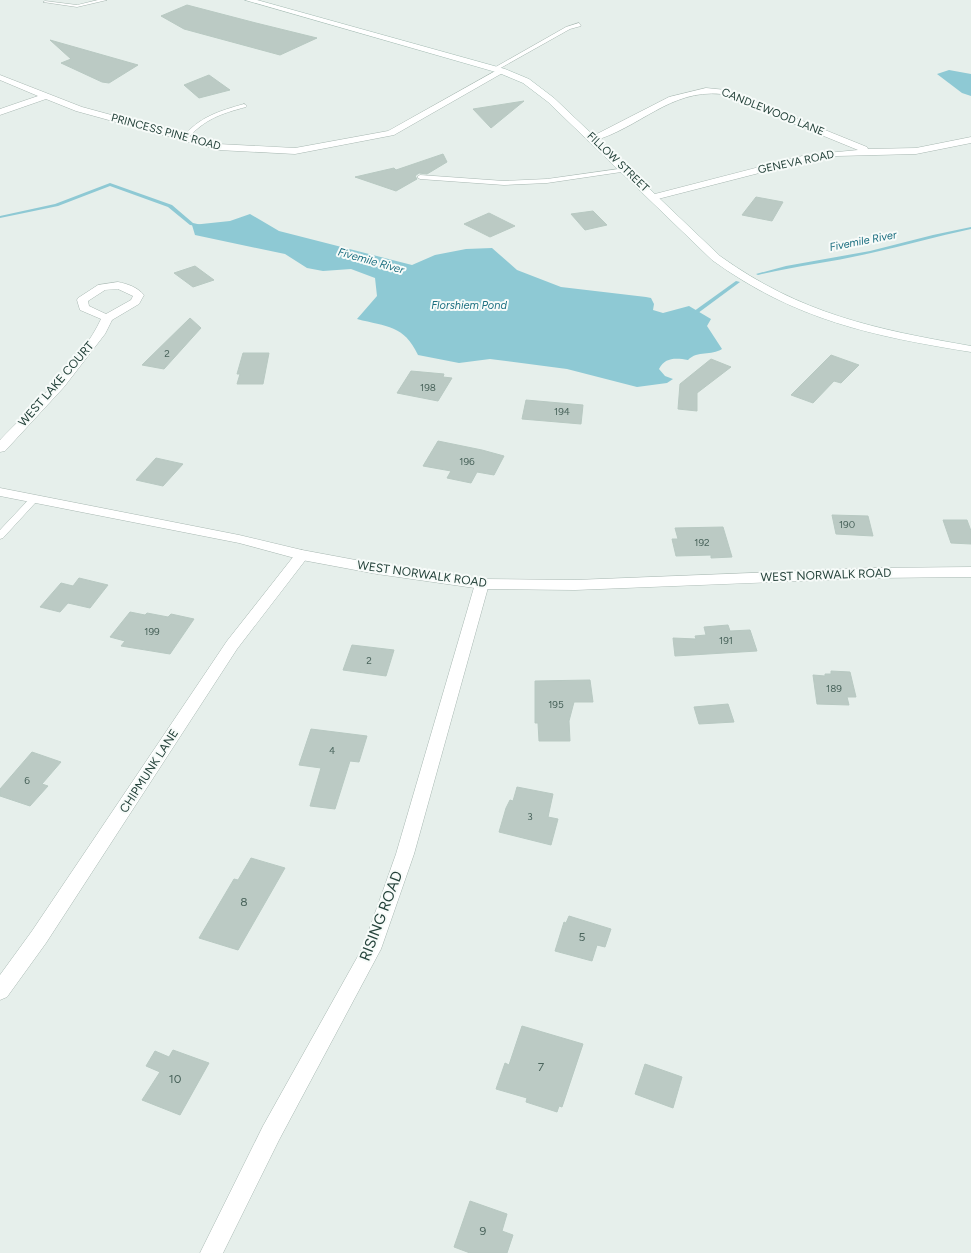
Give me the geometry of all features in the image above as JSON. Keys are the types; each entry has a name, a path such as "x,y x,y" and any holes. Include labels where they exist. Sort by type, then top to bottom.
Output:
{"street":[{"name":"FILLOW STREET","path":"249,0 499,70 537,87 593,138 716,258 744,280 781,299 854,326 971,349"},
{"name":"PRINCESS PINE ROAD","path":"0,77 80,109 218,147 295,151 391,132 499,70"},
{"name":"CANDLEWOOD LANE","path":"593,138 608,134 683,94 712,90 723,92 870,152"},
{"path":"0,112 45,96"},
{"name":"GENEVA ROAD","path":"654,197 806,158 837,153 916,151 971,140"},
{"name":"WEST LAKE COURT","path":"0,448 60,384 101,332 107,318"},
{"name":"WEST NORWALK ROAD","path":"0,492 239,539 302,555 377,569 482,584 575,585 874,573 971,572"},
{"name":"CHIPMUNK LANE","path":"0,991 39,937 232,645 302,555"},
{"name":"RISING ROAD","path":"211,1253 271,1132 372,950 405,854 452,680 482,584"}],"lane":[{"path":"46,2 77,6 105,0"},
{"path":"499,70 568,28 579,25"},
{"path":"185,138 203,120 224,111 244,106"},
{"path":"420,178 504,183 548,181 626,170"},
{"path":"0,536 34,499"}],"water":[{"path":"949,70 971,74 971,96 962,93 937,74"},
{"name":"Florshiem Pond","path":"250,214 279,231 412,265 435,255 466,249 492,248 517,270 561,287 651,298 654,304 653,310 663,313 689,306 711,319 707,326 722,349 696,355 688,360 668,360 659,369 665,376 673,379 667,383 637,387 567,369 490,359 459,363 418,355 407,338 394,329 357,319 377,296 375,278 351,269 323,271 307,268 285,254 195,235 192,225 230,221"}],"building":[{"path":"187,5 317,38 280,55 184,29 161,16"},
{"path":"50,40 138,65 109,83 102,82 61,63 71,59"},
{"path":"209,75 230,90 199,98 184,85"},
{"path":"524,101 491,128 473,109"},
{"path":"443,154 447,162 427,174 419,173 415,176 417,179 396,191 355,177 394,168 396,170"},
{"path":"756,197 783,202 772,221 742,215"},
{"path":"593,211 607,225 585,230 571,214"},
{"path":"489,213 515,226 490,237 464,224"},
{"path":"195,266 214,280 193,287 174,273"},
{"path":"190,318 201,328 164,369 142,365"},
{"path":"243,353 269,353 263,384 237,384 240,374 237,374"},
{"path":"831,355 859,365 841,383 834,381 813,403 791,395"},
{"path":"711,359 731,367 697,393 697,411 678,409 680,384"},
{"path":"411,371 444,374 443,377 452,378 438,401 397,393"},
{"path":"526,400 583,405 581,424 522,419"},
{"path":"438,441 504,456 494,475 477,472 471,483 447,478 451,471 423,466"},
{"path":"156,458 183,464 163,486 136,480"},
{"path":"832,515 868,516 873,536 836,534"},
{"path":"943,520 967,520 971,531 971,544 951,543"},
{"path":"723,527 732,557 711,558 711,555 676,556 672,539 678,539 675,528"},
{"path":"79,578 108,585 90,608 68,603 60,612 40,607 61,583 73,586"},
{"path":"130,612 168,617 171,614 194,619 170,654 121,646 125,641 110,637"},
{"path":"728,625 730,631 750,630 757,651 675,656 673,638 696,639 695,636 706,635 704,627"},
{"path":"352,645 394,650 386,676 343,670"},
{"path":"831,671 850,672 856,697 847,697 849,705 817,704 813,675 825,676 825,674 831,674"},
{"path":"590,680 593,702 574,702 569,721 570,741 539,741 538,723 535,723 535,681"},
{"path":"728,704 734,722 699,724 694,707"},
{"path":"311,729 367,736 359,762 350,761 335,809 310,806 321,768 299,765"},
{"path":"32,752 61,762 42,784 48,786 30,806 0,796 0,789"},
{"path":"517,787 553,794 548,817 558,819 551,845 499,832 506,808 510,800 513,801"},
{"path":"251,858 285,868 238,950 199,938 234,879 238,880"},
{"path":"569,916 611,929 605,947 597,945 592,961 555,951 564,922 566,923"},
{"path":"522,1026 583,1044 562,1107 559,1106 557,1112 526,1102 527,1098 496,1089 505,1063 509,1065"},
{"path":"173,1050 209,1063 180,1115 142,1100 160,1072 146,1066 155,1051 169,1057"},
{"path":"645,1064 682,1077 673,1108 635,1094"},
{"path":"470,1201 507,1214 502,1231 513,1235 507,1253 470,1253 454,1247"}],"waterway":[{"name":"Fivemile River","path":"0,217 56,205 110,184 170,206 192,224 204,226"},
{"name":"Fivemile River","path":"758,274 870,252 971,228"},
{"name":"Fivemile River","path":"692,315 738,282"}]}
